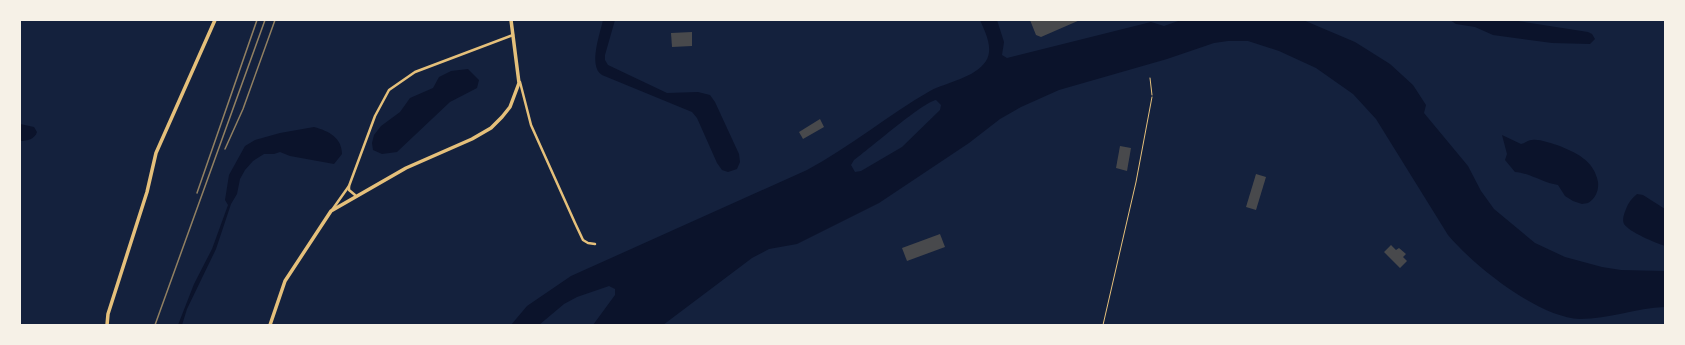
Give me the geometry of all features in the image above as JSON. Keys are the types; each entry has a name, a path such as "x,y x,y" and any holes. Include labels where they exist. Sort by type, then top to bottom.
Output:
{"main road":[{"path":"107,325 108,314 147,192 156,153 215,20"},
{"path":"270,325 285,281 332,211 355,196 406,168 472,139 491,128 510,107 519,83 511,20"}],"street":[{"path":"332,211 349,186 375,116 389,90 415,72 513,35"},
{"path":"518,78 531,125 575,223 583,240 588,243 595,244"},
{"path":"349,186 349,190 355,196"}],"lane":[{"path":"1104,325 1136,182 1152,97"}],"path":[{"path":"1150,78 1152,97"}],"water":[{"path":"603,20 615,20 605,55 605,60 608,65 667,93 698,92 710,95 715,102 739,154 740,162 737,169 728,172 722,170 717,163 697,118 692,112 602,75 598,71 595,57"},
{"path":"980,20 997,20 1004,42 1002,55 1007,58 1151,22 1164,26 1181,20 1303,20 1355,42 1390,64 1413,85 1426,105 1424,113 1468,166 1481,191 1494,209 1535,243 1565,257 1602,267 1621,270 1665,271 1665,307 1644,309 1591,319 1580,319 1546,310 1527,300 1490,275 1448,235 1376,119 1353,94 1316,68 1279,51 1248,41 1228,41 1214,43 1167,59 1059,90 1021,107 1000,119 969,143 879,203 797,244 769,249 752,258 663,325 593,325 615,295 615,289 609,286 577,297 564,304 539,325 511,325 527,306 571,276 807,170 823,161 914,100 930,91 975,72 986,61 989,51 988,40","holes":["936,100 941,105 940,110 902,147 861,171 855,172 851,165 854,160 895,127 929,103"]},
{"path":"1450,20 1512,20 1588,32 1592,34 1595,39 1590,44 1552,43 1493,35 1475,27 1456,24"},
{"path":"468,69 479,80 477,88 450,102 397,152 382,154 373,150 372,143 374,135 381,126 400,112 410,98 433,88 439,77 451,71"},
{"path":"20,124 34,127 37,132 36,134 30,139 20,141"},
{"path":"314,127 334,136 340,144 342,154 334,164 290,156 280,152 274,154 264,154 253,161 245,170 240,179 237,194 231,204 216,249 187,309 182,325 178,325 194,284 212,249 228,205 225,200 229,175 245,146 255,140 280,133"},
{"path":"1502,135 1521,144 1529,140 1548,142 1583,158 1588,162 1596,174 1598,185 1595,197 1588,203 1582,204 1565,196 1558,185 1526,174 1515,172 1505,160 1507,154"},
{"path":"1637,194 1643,195 1665,209 1665,246 1637,234 1624,224 1623,220 1627,207 1630,201"}],"building":[{"path":"1030,20 1080,20 1041,37 1036,35"},
{"path":"692,32 692,46 672,47 671,33"},
{"path":"820,119 824,127 803,139 799,132"},
{"path":"1120,146 1131,148 1127,171 1116,168"},
{"path":"1256,174 1266,177 1256,210 1246,207"},
{"path":"940,234 945,247 907,261 902,248"},
{"path":"1391,245 1396,250 1399,248 1406,254 1403,257 1407,261 1400,268 1384,252"}],"railway":[{"path":"197,193 257,20"},
{"path":"155,325 265,20"},
{"path":"225,149 243,109 275,20"}]}
